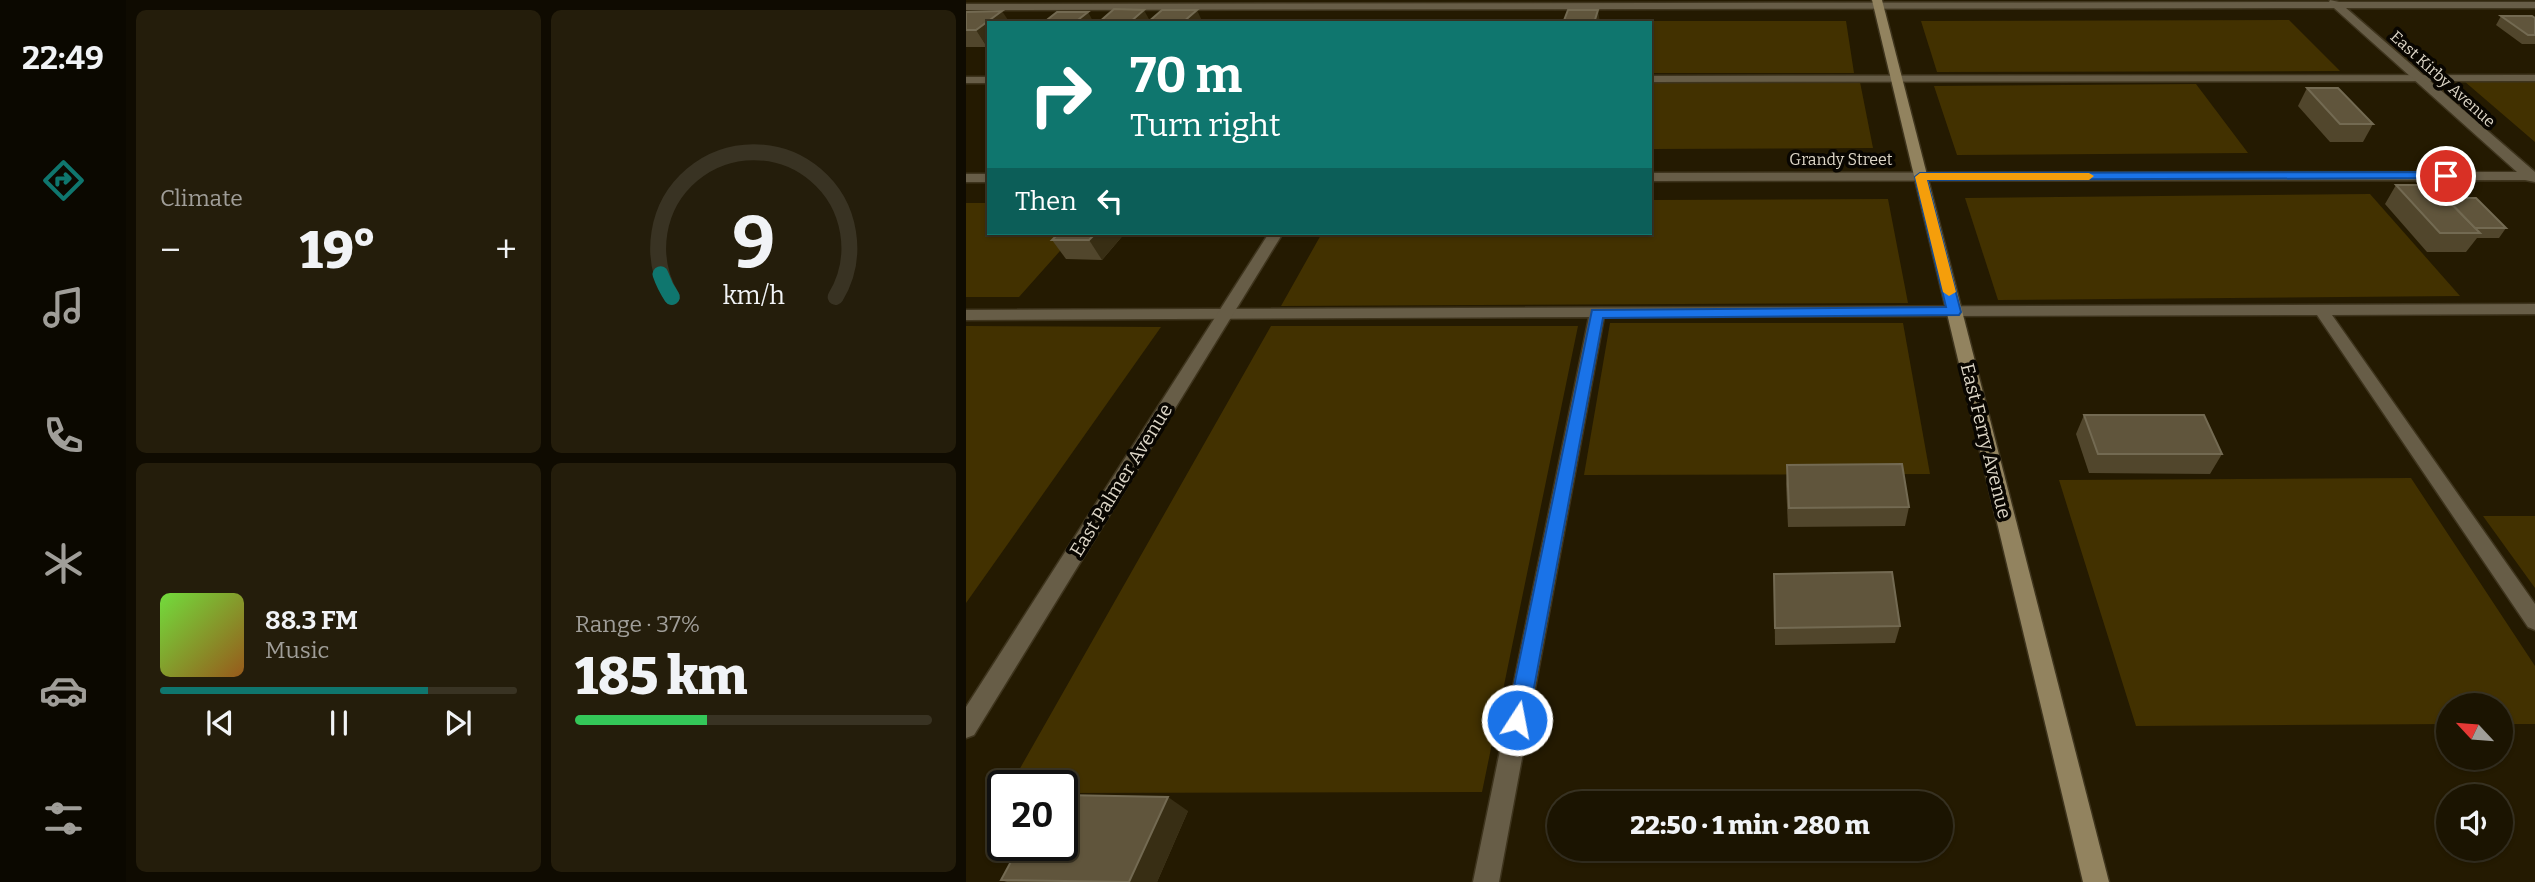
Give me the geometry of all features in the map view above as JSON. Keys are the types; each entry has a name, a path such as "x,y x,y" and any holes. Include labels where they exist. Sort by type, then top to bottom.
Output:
{"street":[{"path":"966,6 1418,7 1878,3 2535,5"},
{"name":"East Ferry Avenue","path":"1878,3 2096,882"},
{"name":"East Kirby Avenue","path":"2334,3 2533,177"},
{"path":"1652,79 2535,78"},
{"path":"966,80 987,80"},
{"name":"Grandy Street","path":"1652,177 2533,177"},
{"path":"966,178 987,178"},
{"name":"East Palmer Avenue","path":"966,727 1275,235"},
{"path":"966,315 2535,309"},
{"path":"2320,310 2535,621"},
{"path":"1486,882 1597,314"}],"shaded area":[{"path":"2289,20 2340,71 1937,72 1921,21"},
{"path":"1652,21 1846,21 1854,73 1652,73"},
{"path":"2464,81 2535,81 2535,142"},
{"path":"1860,82 1873,148 1652,149 1652,83"},
{"path":"2196,84 2248,153 1957,155 1934,86"},
{"path":"2370,194 2460,296 1998,300 1965,198"},
{"path":"1888,199 1908,303 1281,306 1321,235 1652,235 1652,200"},
{"path":"966,203 987,203 987,235 1074,235 1019,297 966,297"},
{"path":"1610,323 1903,323 1930,474 1584,475"},
{"path":"966,326 1161,327 966,603"},
{"path":"1271,326 1578,326 1482,792 1078,793 1078,770 1019,770"},
{"path":"2411,478 2535,666 2535,724 2513,724 2513,693 2436,693 2436,724 2136,726 2059,480"},
{"path":"2483,516 2535,516 2535,588"}],"building":[{"path":"1114,9 1144,10 1131,21 1100,21"},
{"path":"1162,10 1197,10 1184,21 1149,21"},
{"path":"1568,10 1598,10 1595,21 1564,21"},
{"path":"1002,11 976,30 966,30 966,12"},
{"path":"1057,12 1088,12 1077,21 1046,21"},
{"path":"2501,16 2532,16 2535,18 2535,35 2528,35"},
{"path":"2307,88 2338,88 2373,124 2340,124"},
{"path":"2396,185 2433,185 2480,233 2440,233"},
{"path":"2446,198 2476,198 2506,228 2475,228"},
{"path":"1057,235 1094,235 1089,240 1052,240"},
{"path":"2084,415 2204,415 2222,454 2098,454"},
{"path":"1902,464 1909,507 1789,508 1787,465"},
{"path":"1892,572 1900,626 1775,628 1774,574"},
{"path":"1078,795 1168,797 1129,882 1001,880 1011,861 1078,861"}],"slow traffic":[{"path":"1949,292 1920,177 2089,176"}],"route":[{"path":"1517,720 1597,314 1954,312 1920,177 2446,176"}]}
